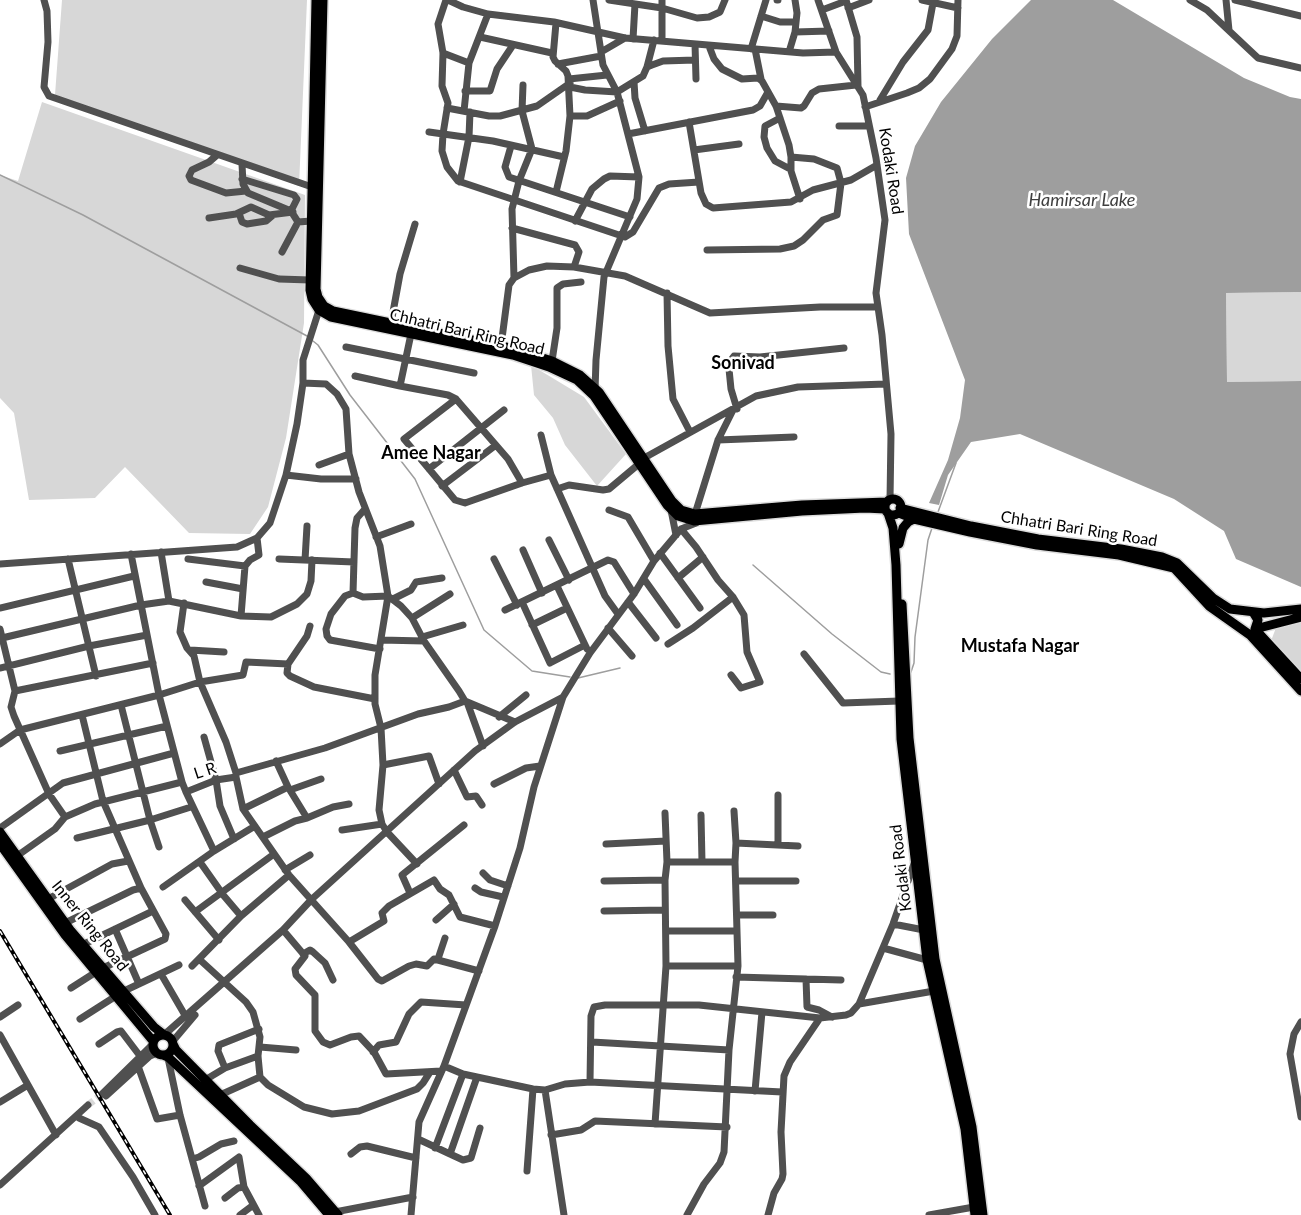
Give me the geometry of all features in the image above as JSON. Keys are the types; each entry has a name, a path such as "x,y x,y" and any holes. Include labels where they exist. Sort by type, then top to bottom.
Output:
{"main road":[{"path":"316,0 310,280 312,299 320,310"},
{"name":"Chhatri Bari Ring Road","path":"323,0 316,289 324,306 333,311 501,346 552,361 580,375 672,501 681,510 695,514 802,505 893,507 971,526 1162,557 1177,563 1223,606 1264,613 1301,609"},
{"name":"Chhatri Bari Ring Road","path":"320,310 331,317 513,355 549,367 577,380 595,393"},
{"name":"Chhatri Bari Ring Road","path":"643,460 671,509 678,516 694,521 802,511 893,507 914,519 1037,545 1119,555 1174,568 1209,606 1238,626 1266,652 1301,691"},
{"name":"Kodaki Road","path":"893,507 899,544 909,738 935,959 972,1127 983,1215"},
{"name":"Kodaki Road","path":"893,507 901,738 915,860 927,960 965,1129 975,1211"},
{"path":"899,544 903,528 914,519"},
{"path":"1253,612 1258,623 1255,629"},
{"path":"1238,626 1255,629 1301,617"},
{"path":"1255,629 1301,679"},
{"name":"Inner Ring Road","path":"0,830 99,970"},
{"name":"Inner Ring Road","path":"0,844 65,935 120,994 154,1027 169,1038 176,1050 219,1095 306,1178 334,1214"},
{"name":"Inner Ring Road","path":"120,994 159,1050 334,1214"},
{"path":"157,1036 169,1038 171,1051 159,1050 157,1036"}],"street":[{"path":"44,0 47,12 48,42 44,87 49,96 312,187"},
{"path":"699,182 669,184 659,188 633,232 621,237 460,182 453,176 444,160 443,134 447,108 442,79 443,53 438,24 447,0 488,14 556,23 629,38 789,52 836,52"},
{"path":"593,0 601,54 607,75 620,101 639,177 637,199 606,273 596,360 595,393"},
{"path":"609,0 635,4 662,4 697,18 709,17 720,12 725,0"},
{"path":"766,0 753,49 761,80 780,118 791,157 790,169 800,199"},
{"path":"789,52 795,32 797,13 795,0"},
{"name":"Kodaki Road","path":"818,0 836,52 863,95 877,165 885,220 876,293 891,434 893,507"},
{"path":"822,10 869,0"},
{"path":"865,107 919,88 942,65 952,50 957,36 958,4 922,0"},
{"path":"1190,0 1207,10 1258,58 1301,68"},
{"path":"1226,0 1229,30"},
{"path":"1235,0 1301,16"},
{"path":"776,106 801,108 812,93 819,89 857,86 856,37 847,3"},
{"path":"880,100 903,62 928,30 933,3"},
{"path":"629,38 635,4"},
{"path":"569,83 585,90 617,92 643,76 658,41 662,4"},
{"path":"460,182 469,137 465,91 469,63 488,14"},
{"path":"761,16 780,22 795,22"},
{"path":"556,23 552,53 554,59 566,71 569,83 570,116 556,192"},
{"path":"795,32 829,31"},
{"path":"480,37 552,53"},
{"path":"558,64 601,54 629,38"},
{"path":"695,44 696,79"},
{"path":"465,91 490,91 497,69 513,45"},
{"path":"709,45 714,58 723,69 742,79 761,80"},
{"path":"443,53 469,63"},
{"path":"647,67 663,61 695,60"},
{"path":"447,108 500,116 522,111 545,101 569,83 607,75"},
{"path":"634,82 635,98 645,130"},
{"path":"514,278 512,228 514,200 532,149 522,111 523,85"},
{"path":"628,134 753,110 760,106 768,93"},
{"path":"570,116 587,116 620,101"},
{"path":"780,118 765,126 764,137 767,148 775,161 790,169"},
{"path":"689,122 699,182 706,204 713,208 782,204 800,199 813,190 841,183 877,165"},
{"path":"839,126 869,126"},
{"path":"429,132 469,137 564,157"},
{"path":"694,150 739,144"},
{"path":"511,146 505,170 509,177 630,216"},
{"path":"217,155 192,170 189,176 191,180 226,193 246,191"},
{"path":"707,250 780,249 794,246 823,220 837,214 841,183 835,166 806,157 791,157"},
{"path":"242,164 242,179 246,191 252,196 292,212 298,222"},
{"path":"273,189 276,175"},
{"path":"575,221 592,189 604,179 610,176 639,177"},
{"path":"242,179 296,196 292,212"},
{"path":"209,218 239,213 245,208 254,207 273,215 292,212"},
{"path":"239,213 242,222 247,224 266,221 273,215"},
{"path":"298,222 311,221"},
{"path":"282,252 298,222"},
{"path":"391,323 400,274 415,224"},
{"path":"512,228 575,245 579,252 574,267"},
{"path":"501,346 509,285 514,278 539,267 574,267 626,276 667,292 695,308 710,313 878,307"},
{"path":"240,268 279,279 310,280"},
{"path":"552,361 557,328 557,288 563,284 581,282"},
{"path":"667,292 668,346 673,399 690,432"},
{"path":"0,564 237,547 257,538 270,523 286,475 297,424 303,383 303,360 320,310"},
{"path":"400,386 411,334"},
{"path":"346,347 474,373"},
{"path":"695,514 718,440 735,410 729,369 734,356 760,357 844,348"},
{"path":"355,376 448,395 456,399 508,459 522,483"},
{"path":"303,383 326,384 337,394 346,409 349,454 365,509 382,555 390,597 375,675 375,699 381,728 383,765 379,810 382,824 417,864"},
{"path":"557,489 569,485 609,489 643,460 690,432 735,410 756,396 798,387 886,384"},
{"path":"456,399 405,437 405,441 455,500 465,503 551,475"},
{"path":"429,469 504,410"},
{"path":"541,435 557,489 605,596 618,614"},
{"path":"718,440 794,437"},
{"path":"442,486 496,445"},
{"path":"319,465 349,454"},
{"path":"286,475 321,479 356,479"},
{"path":"353,593 357,518 365,509"},
{"path":"671,509 678,532 703,557 744,615 747,652 760,682 741,688 731,675"},
{"path":"609,510 628,517 654,561"},
{"path":"411,1215 419,1122 443,1069 495,926 520,848 540,766 563,697 590,653 634,594 654,561 678,532 688,525 716,519"},
{"path":"376,537 411,524"},
{"path":"2,638 141,605 169,601 241,616 271,617 297,604 307,594 311,581 307,526"},
{"path":"241,616 245,566 259,555 257,538"},
{"path":"549,540 569,580"},
{"path":"523,550 542,593"},
{"path":"161,552 169,601"},
{"path":"660,554 700,609"},
{"path":"131,555 159,695 182,782"},
{"path":"678,578 703,557"},
{"path":"68,559 96,676"},
{"path":"188,559 245,566"},
{"path":"279,559 354,562"},
{"path":"494,559 532,625 550,663 585,645"},
{"path":"505,610 608,560 614,561 634,594"},
{"path":"0,608 134,576"},
{"path":"380,649 330,640 327,636 326,629 331,614 345,596 353,593 363,597 390,597 411,590 416,582 442,578"},
{"path":"644,579 677,625"},
{"path":"206,582 243,589"},
{"path":"557,586 590,653"},
{"path":"412,618 450,594"},
{"path":"390,597 412,618 423,639 466,702 483,746"},
{"path":"668,644 733,597"},
{"path":"628,602 656,638"},
{"path":"184,603 180,632 194,656 200,682 226,742 243,809 287,872 380,981 408,966 416,964 427,966 432,960 438,959 479,971"},
{"path":"532,625 567,608"},
{"path":"381,640 423,639 463,625"},
{"path":"310,626 307,636 288,664 287,672 290,676 314,687 375,699"},
{"path":"608,628 632,656"},
{"path":"0,629 15,691 11,707 49,795 65,817"},
{"path":"0,668 89,646 147,635"},
{"path":"190,651 224,652"},
{"path":"804,654 843,703 899,701"},
{"path":"0,744 20,730 159,695 200,682 243,675 246,662 288,664"},
{"path":"15,691 153,663"},
{"path":"499,717 526,695"},
{"path":"169,1038 283,930 312,899 454,770 515,722 563,697"},
{"path":"466,702 515,722"},
{"name":"L R","path":"17,856 55,829 65,817 103,801 182,782 186,792 276,761 325,748 418,714 466,702"},
{"path":"121,705 142,792 159,848"},
{"path":"71,988 99,970 165,939 166,934 128,861 103,801 82,715"},
{"path":"60,751 167,726"},
{"path":"204,737 216,780 220,806 234,839"},
{"path":"0,830 63,783 174,753"},
{"path":"383,765 429,756 439,784"},
{"path":"276,761 289,789 307,818"},
{"path":"494,784 526,768 540,766"},
{"path":"454,770 467,797 476,796 482,805"},
{"path":"243,809 289,789 321,779"},
{"path":"186,792 191,807 214,851"},
{"path":"778,795 778,845"},
{"path":"263,837 287,824 333,807 349,804"},
{"path":"77,838 191,807"},
{"path":"687,1215 704,1184 720,1163 724,1152 727,1127 729,1050 738,966 734,811"},
{"path":"655,1124 666,966 665,813"},
{"path":"701,815 702,862"},
{"path":"342,830 382,824"},
{"path":"411,892 402,875 464,825"},
{"path":"163,887 214,851 255,826"},
{"path":"606,844 666,841"},
{"path":"736,843 798,846"},
{"path":"195,912 274,854"},
{"path":"192,966 287,872 310,855"},
{"path":"590,1082 591,1017 594,1007 699,1005 820,1018 851,1013 858,1004 883,948 915,860"},
{"path":"48,899 112,864 128,861"},
{"path":"200,862 241,916"},
{"path":"667,862 735,862"},
{"path":"483,873 490,880 508,886"},
{"path":"349,942 384,921 382,913 389,906 435,880 440,889 447,893 462,919 495,926"},
{"path":"604,881 665,880"},
{"path":"736,881 796,881"},
{"path":"65,923 141,888"},
{"path":"475,888 481,892 503,897"},
{"path":"185,900 219,940"},
{"path":"436,920 454,904"},
{"path":"604,911 665,910"},
{"path":"82,945 153,911"},
{"path":"737,915 773,915"},
{"path":"893,924 924,930"},
{"path":"116,929 139,984"},
{"path":"283,930 305,957 295,969 296,975 315,995 315,1031 319,1038 330,1045 359,1036 373,1052 386,1074 430,1072 443,1069 545,1090 565,1084 590,1082 782,1092"},
{"path":"666,931 737,931"},
{"path":"438,959 445,938"},
{"path":"883,948 927,960"},
{"path":"303,954 309,950 313,951 325,963 333,980"},
{"path":"199,959 253,1012 259,1029 260,1077 268,1085 304,1107 332,1114 359,1111 417,1089 430,1072"},
{"path":"80,1019 120,994 179,965"},
{"path":"666,966 738,966"},
{"path":"161,974 186,1017"},
{"path":"736,977 841,980"},
{"path":"806,979 807,1008 819,1010 832,1017"},
{"path":"169,1038 186,1017 224,985"},
{"path":"858,1004 934,991"},
{"path":"373,1052 379,1045 396,1042 409,1014 421,1002 466,1005"},
{"path":"0,1017 18,1005"},
{"path":"755,1091 762,1012"},
{"path":"768,1215 774,1193 783,1174 781,1132 784,1076 789,1062 820,1018"},
{"path":"1301,1022 1294,1034 1290,1054 1301,1118"},
{"path":"225,1068 218,1051 219,1045 259,1029"},
{"path":"99,1044 121,1031 140,1056"},
{"path":"0,1035 56,1135"},
{"path":"591,1042 729,1050"},
{"path":"260,1047 296,1050"},
{"path":"159,1050 150,1056 104,1095 140,1056 159,1050"},
{"path":"159,1050 205,1206"},
{"path":"206,1080 225,1068 258,1056"},
{"path":"138,1066 157,1119 180,1115"},
{"path":"435,1148 463,1074"},
{"path":"219,1095 260,1077"},
{"path":"450,1154 477,1077"},
{"path":"0,1102 28,1085"},
{"path":"527,1171 534,1089"},
{"path":"545,1090 564,1215"},
{"path":"0,1185 30,1157 91,1105 79,1118 30,1157"},
{"path":"79,1118 99,1127 133,1177 155,1215"},
{"path":"551,1135 581,1130 595,1121 727,1127"},
{"path":"417,1138 463,1160 471,1158 480,1128"},
{"path":"192,1159 221,1144 234,1141"},
{"path":"351,1154 360,1147 368,1146 416,1158"},
{"path":"199,1186 239,1157 244,1187 252,1206 259,1215"},
{"path":"225,1198 238,1188 244,1187"},
{"path":"334,1214 413,1197"},
{"path":"240,1215 252,1206"},
{"path":"929,1215 975,1211"}],"shaded area":[{"path":"62,0 307,0 299,186 55,95"},
{"path":"42,102 305,195 304,323 286,438 268,507 250,534 189,533 125,467 95,498 29,500 14,413 0,398 0,175 18,181"},
{"path":"1301,292 1301,381 1227,382 1226,293"},
{"path":"531,365 584,397 626,454 597,486 565,445 553,418 534,395"},
{"path":"1301,619 1301,671 1271,641 1277,625"}],"water":[{"name":"Hamirsar Lake","path":"1031,0 1113,0 1244,78 1290,97 1301,99 1301,292 1226,293 1227,382 1301,381 1301,587 1236,559 1224,531 1174,499 1020,434 971,442 948,475 939,505 929,503 948,460 960,418 965,380 909,234 906,178 915,146 941,102 992,39"}],"waterway":[{"path":"0,175 83,215 307,336"},
{"path":"313,341 318,345 350,395 415,479 484,630 532,671 570,677"},
{"path":"938,512 956,463"},
{"path":"911,672 914,663 915,637 928,540 932,528"},
{"path":"753,565 832,634 881,672 890,674"},
{"path":"578,678 620,668"}],"tunnel":[{"path":"88,1105 102,1094"}],"railway":[{"path":"0,931 170,1215"}],"district":[{"name":"Sonivad","path":"743,363"},
{"name":"Amee Nagar","path":"431,453"},
{"name":"Mustafa Nagar","path":"1020,646"}]}
